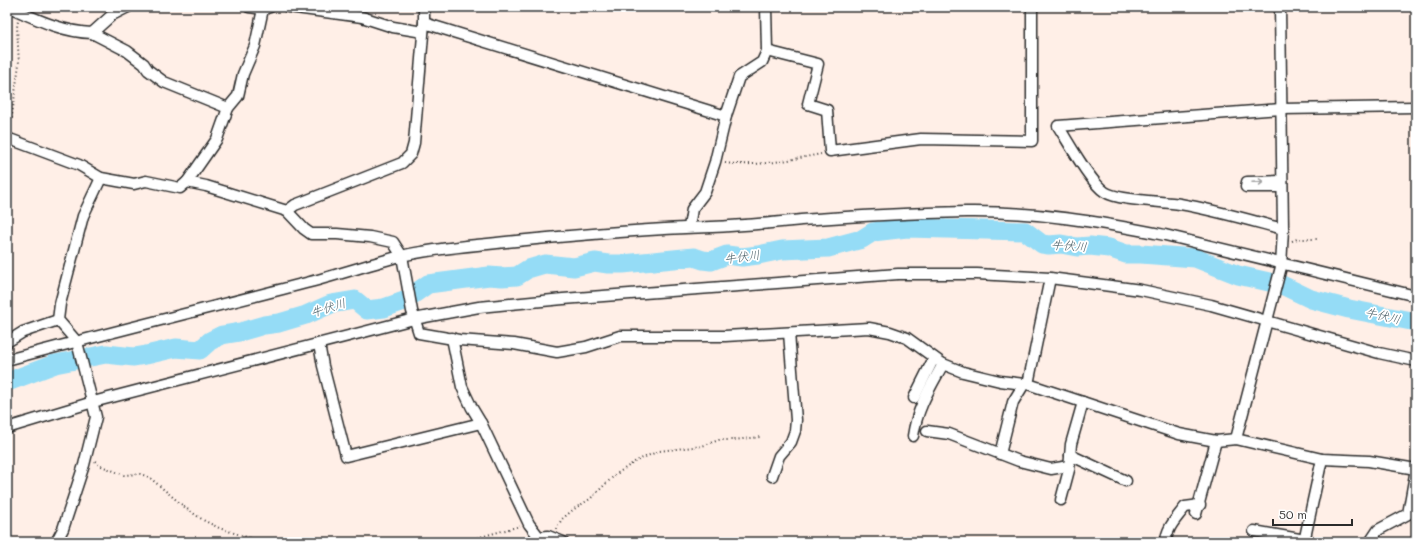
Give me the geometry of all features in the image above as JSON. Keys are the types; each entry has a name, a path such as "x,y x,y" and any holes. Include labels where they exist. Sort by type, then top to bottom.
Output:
{"street":[{"path":"9,7 47,24 64,29 92,32 127,51 164,82 228,108"},
{"path":"92,32 112,15 128,7"},
{"path":"8,138 79,165 102,178 134,184 146,181 180,188 218,139 228,108 238,96 243,74 255,46 267,8 249,7"},
{"path":"288,7 362,17 393,27 424,27 726,116"},
{"path":"287,211 295,206 402,163 411,154 414,143 424,27 424,7"},
{"path":"689,227 692,209 705,192 715,162 726,116 739,77 762,62 767,51 766,7"},
{"path":"767,51 818,64 808,104 827,110 830,151 920,139 1032,141 1032,7"},
{"path":"1236,439 1281,265 1283,229 1280,7"},
{"path":"1283,229 1225,213 1179,204 1117,197 1107,194 1089,175 1058,126 1281,109 1416,107"},
{"path":"56,542 63,529 87,452 96,417 77,342 58,320 60,304 83,216 102,178"},
{"path":"186,182 206,186 287,211 304,229 311,234 338,234 370,237 393,242 402,260 413,315 419,334 459,340 514,344 557,352 586,347 620,336 724,336 869,328 890,332 907,338 943,364 963,372 1000,381 1026,384 1179,434 1216,441 1236,439 1322,458 1369,461 1416,469 1408,514 1378,530 1370,542"},
{"path":"7,360 107,333 194,313 447,248 564,236 689,227 715,227 873,215 966,212 1008,213 1127,227 1416,296"},
{"path":"7,428 92,398 319,344 413,315 563,299 898,274 977,274 1050,278 1141,290 1268,316 1379,353 1416,361"},
{"path":"1000,454 1013,402 1026,384 1050,278"},
{"path":"7,342 23,332 58,320"},
{"path":"772,476 778,456 791,442 795,431 796,420 789,333"},
{"path":"452,338 462,387 481,423 529,524 539,537 548,536 563,542"},
{"path":"319,344 323,366 346,456 481,423"},
{"path":"914,398 934,358"},
{"path":"913,436 920,407 943,364"},
{"path":"1061,500 1069,466 1071,444 1083,402"},
{"path":"927,430 948,434 1019,461 1051,469 1069,466"},
{"path":"1166,542 1169,528 1185,507 1198,509 1216,441"},
{"path":"1070,456 1126,481"},
{"path":"1260,536 1305,541 1322,458"}],"path":[{"path":"8,138 19,64 17,27 20,12"},
{"path":"715,162 737,165 766,164 828,153 830,151"},
{"path":"1283,244 1297,239 1319,239"},
{"path":"548,536 562,519 590,499 615,475 636,461 659,451 702,446 719,440 760,437"},
{"path":"87,452 99,465 124,475 140,474 149,477 187,509 219,528 262,542"},
{"path":"462,542 529,524"}],"waterway":[{"name":"牛伏川","path":"7,382 55,364 106,354 134,357 176,348 200,350 210,341 222,335 279,323 306,315 331,304 355,300 367,310 384,308 404,301 428,284 489,276 517,276 528,269 545,264 574,267 595,262 623,264 694,257 711,261 727,255 742,257 782,250 828,248 862,239 873,232 907,228 1025,231 1042,244 1061,244 1077,247 1090,246 1109,248 1126,254 1195,258 1238,275 1282,285 1311,299 1349,309 1416,322"}]}
